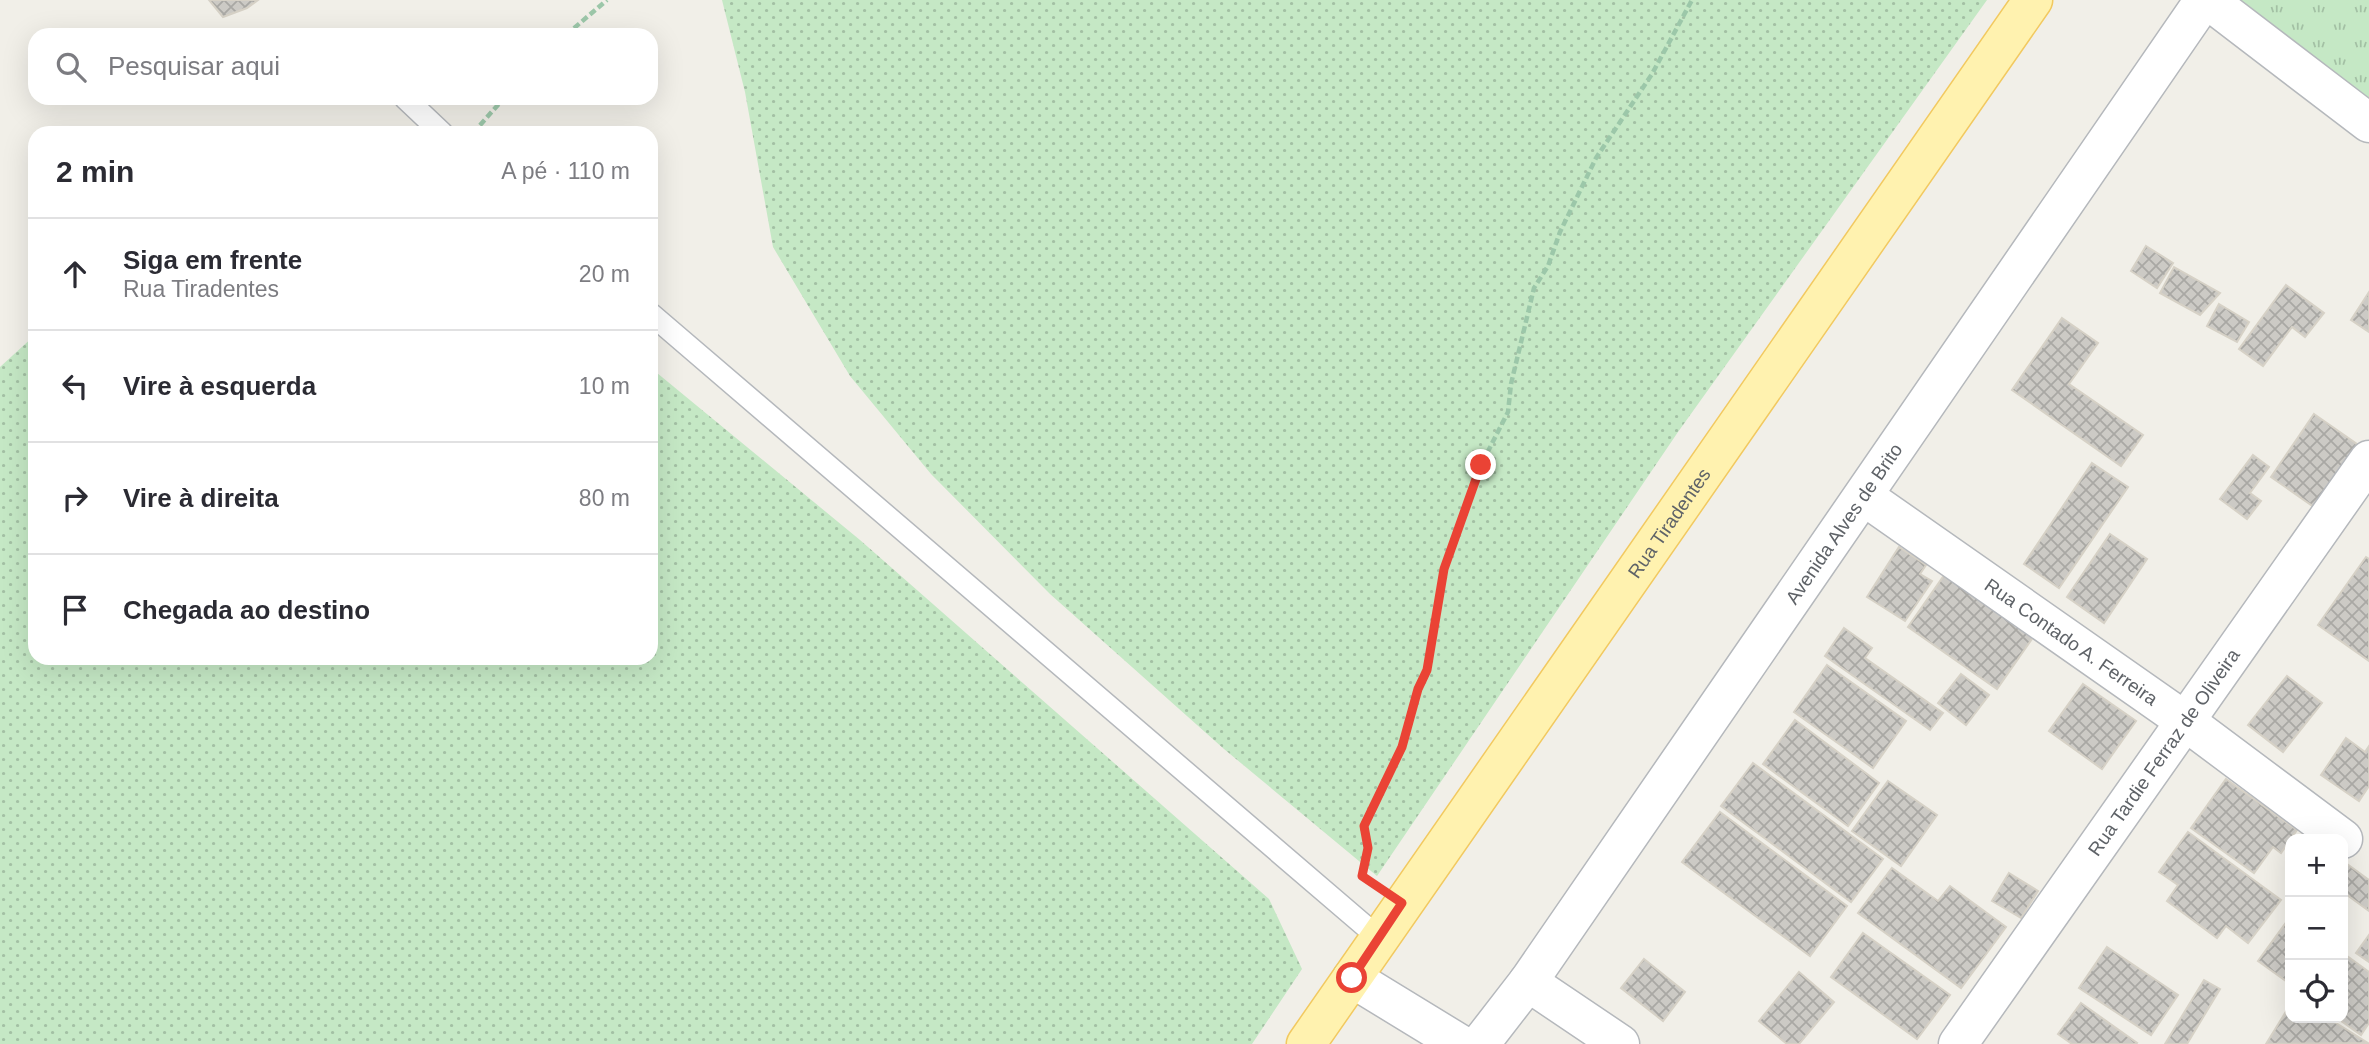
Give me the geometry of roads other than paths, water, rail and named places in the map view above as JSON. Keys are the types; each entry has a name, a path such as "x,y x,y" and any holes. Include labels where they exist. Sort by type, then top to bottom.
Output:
{"main road":[{"name":"Rua Tiradentes","path":"1306,1044 2033,0"}],"street":[{"path":"2206,0 2369,123"},
{"name":"Avenida Alves de Brito","path":"1480,1044 1528,982 2206,0"},
{"name":"Rua Tardie Ferraz de Oliveira","path":"1958,1044 2369,460"},
{"name":"Rua Contado A. Ferreira","path":"1865,496 2185,721 2336,834"},
{"name":"Rua Contado A. Ferreira","path":"2348,843 2369,859"},
{"path":"1352,978 1460,1044"},
{"path":"1528,982 1620,1044"}],"lane":[{"path":"412,105 435,126"},
{"path":"658,320 1379,938"}]}
